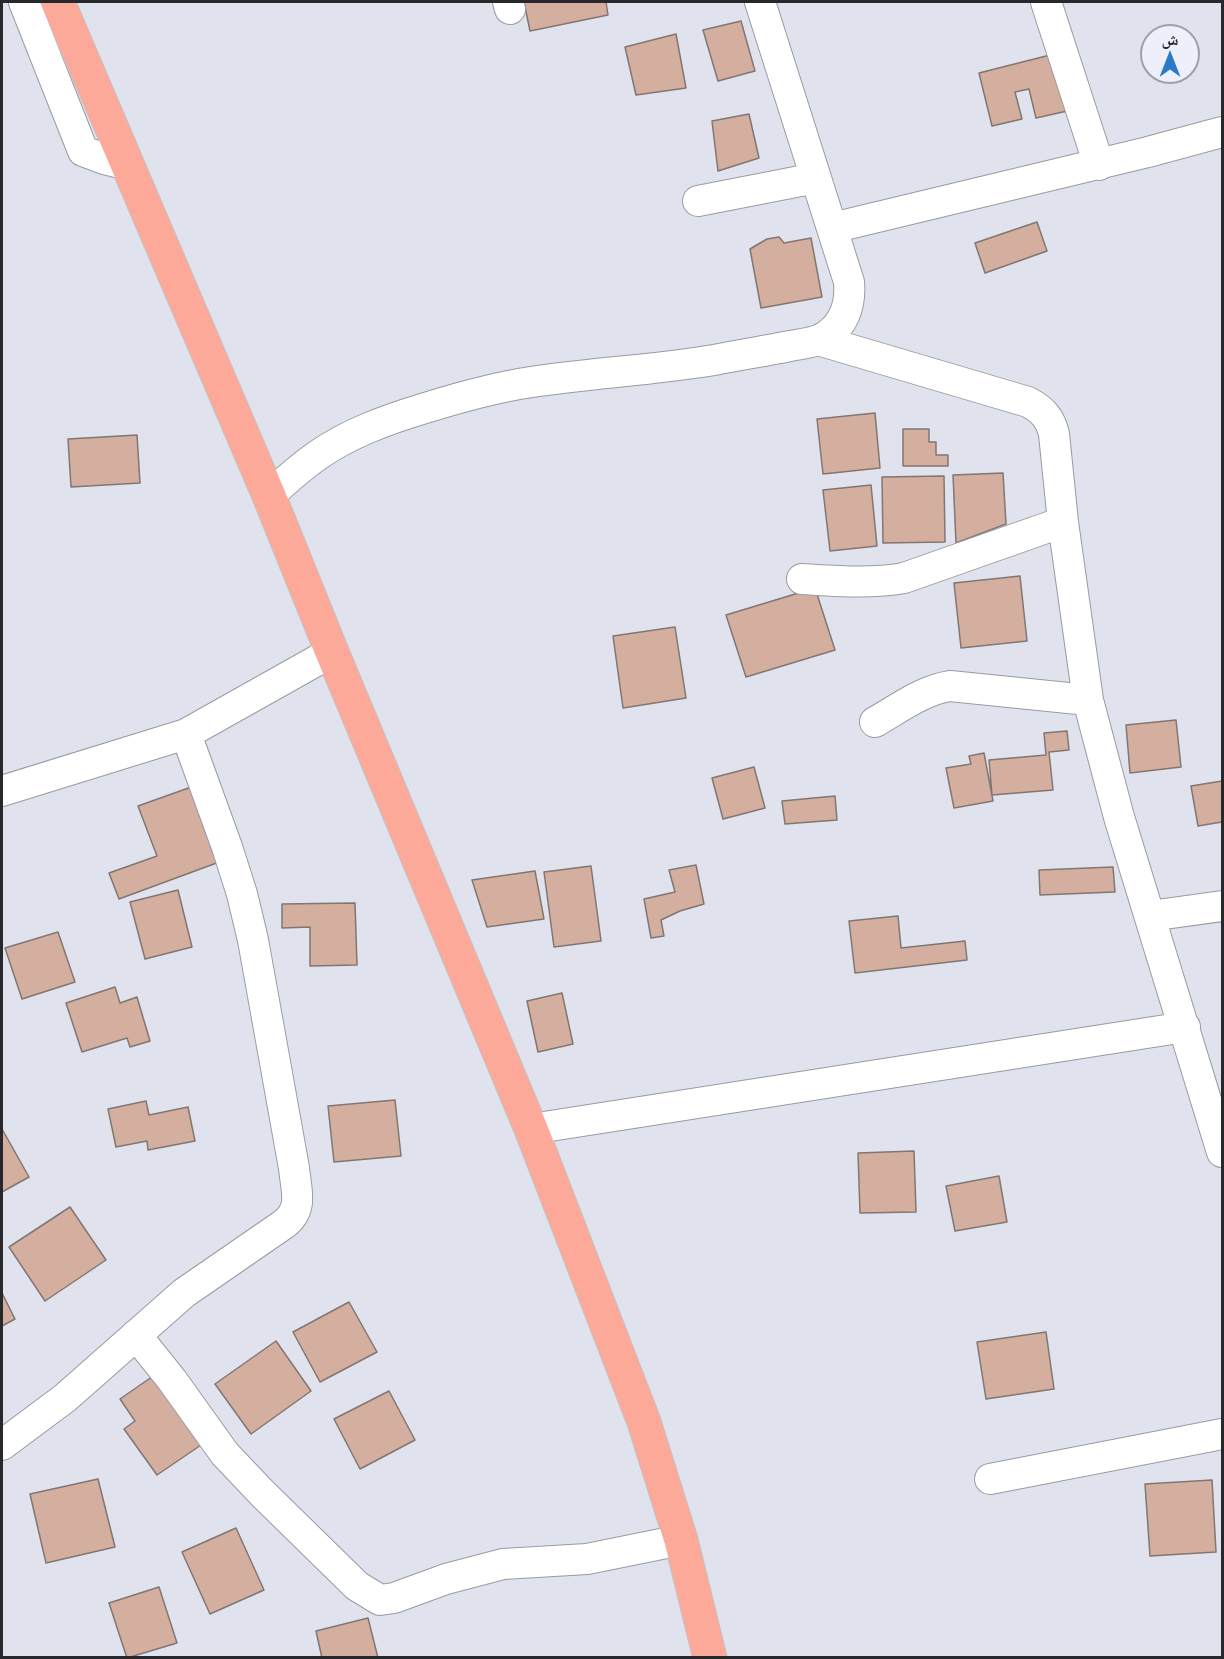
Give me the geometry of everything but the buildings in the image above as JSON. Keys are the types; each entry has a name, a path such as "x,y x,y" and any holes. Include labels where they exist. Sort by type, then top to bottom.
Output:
{"main road":[{"path":"58,2 269,496 531,1129 644,1422 681,1540 710,1658"}],"street":[{"path":"24,2 83,151 128,165"},
{"path":"269,496 319,454 347,438 376,424 462,396 519,384 698,362 818,340 837,327 849,306 849,282 760,2"},
{"path":"1046,2 1099,165"},
{"path":"832,228 1099,165 1222,132"},
{"path":"698,201 816,178"},
{"path":"818,340 1028,402 1038,407 1052,424 1088,700 1119,817 1222,1152"},
{"path":"802,579 883,582 904,578 1063,522"},
{"path":"2,791 186,734 332,652"},
{"path":"875,722 925,693 940,687 950,686 1088,700"},
{"path":"2,1445 65,1398 184,1293 292,1218 297,1204 289,1141 242,894 186,734"},
{"path":"1150,916 1222,906"},
{"path":"531,1129 1185,1027"},
{"path":"136,1335 172,1380 225,1454 357,1586 380,1600 394,1598 446,1579 503,1564 587,1559 681,1540"},
{"path":"990,1479 1222,1434"}]}
